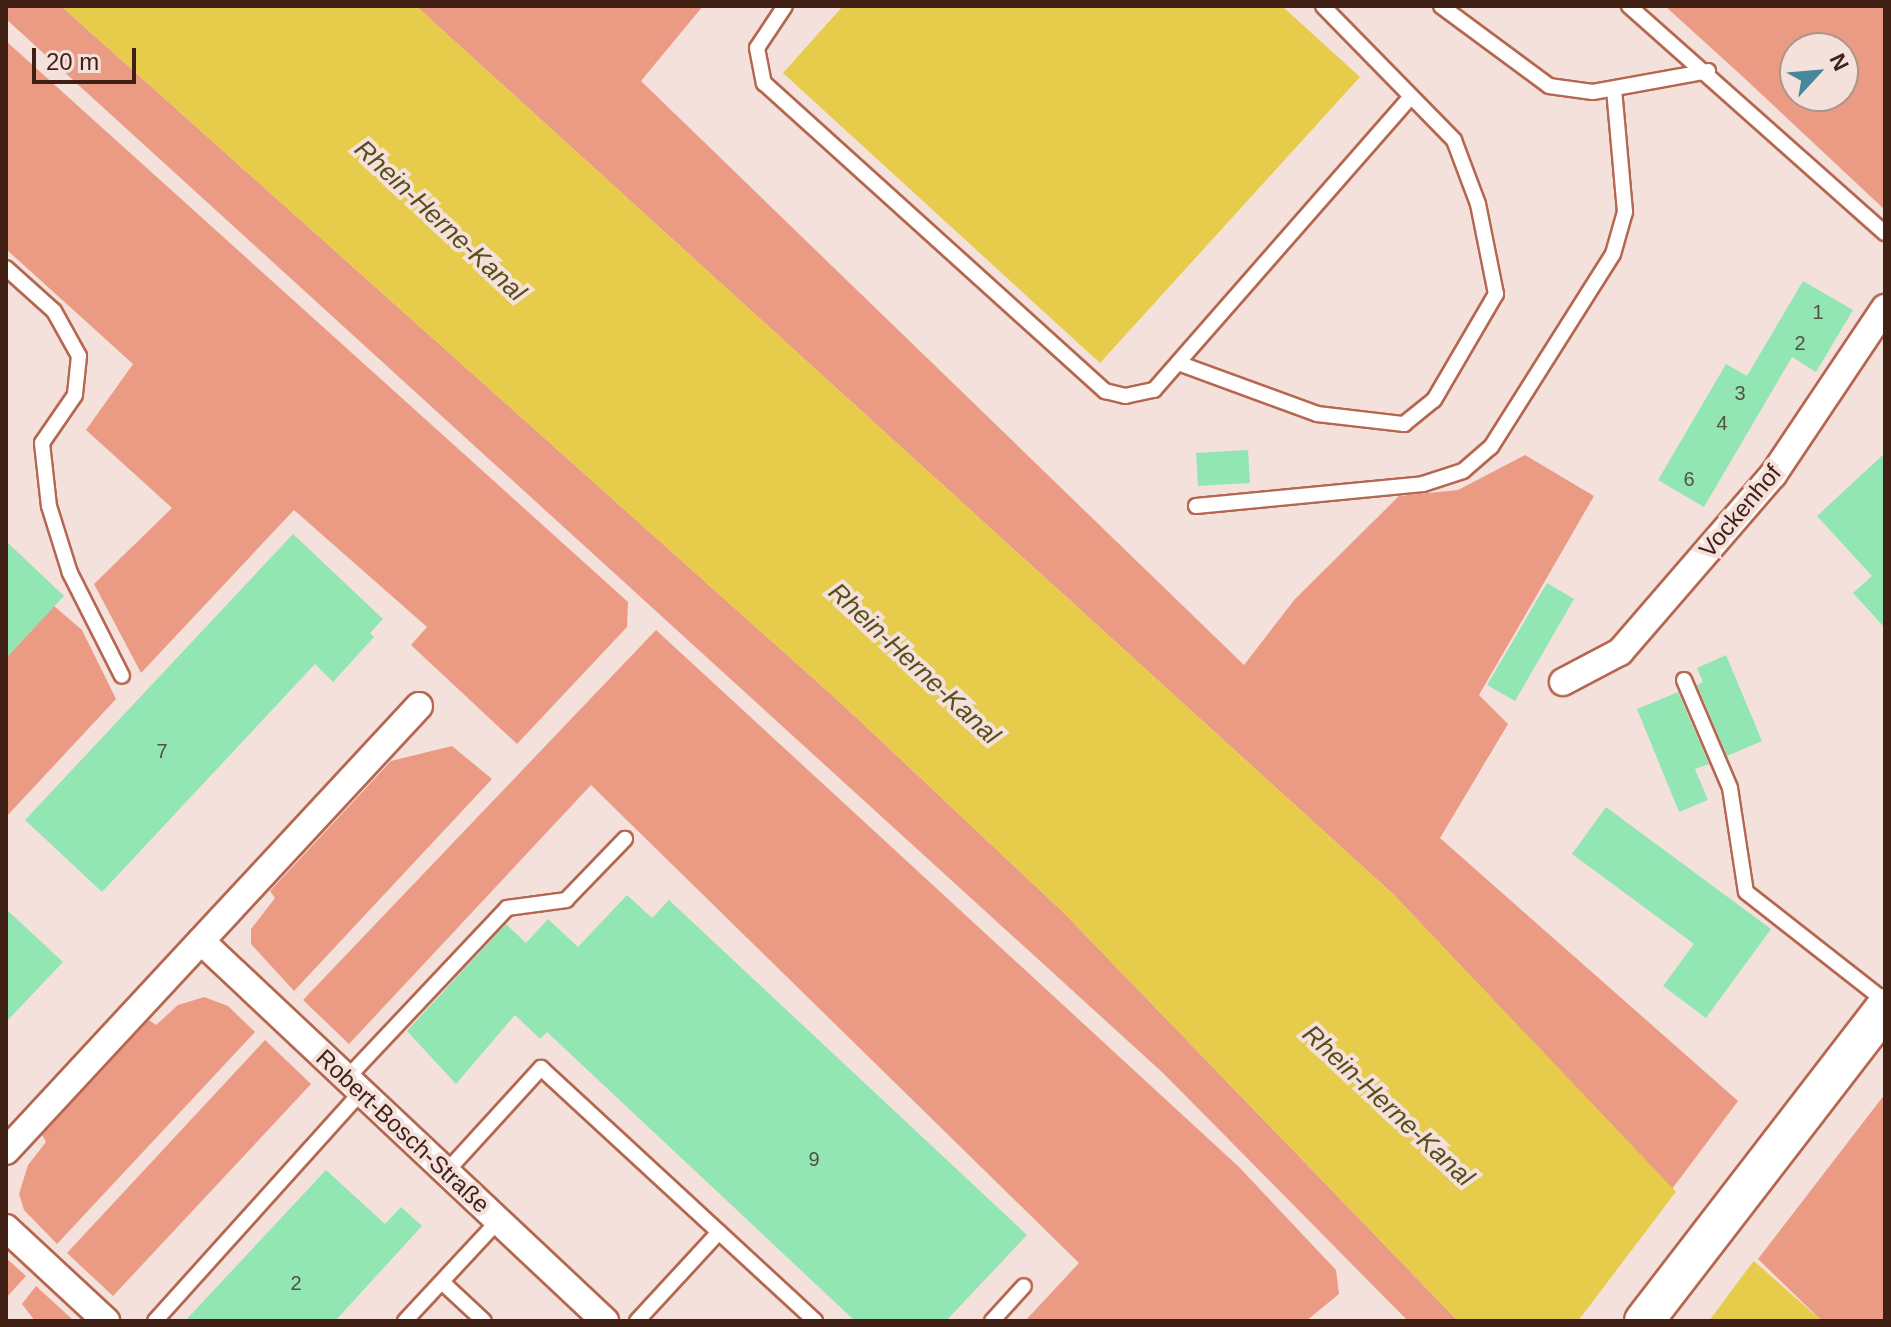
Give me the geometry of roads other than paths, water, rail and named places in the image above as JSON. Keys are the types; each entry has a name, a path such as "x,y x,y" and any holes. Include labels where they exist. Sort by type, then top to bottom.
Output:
{"main road":[{"path":"1644,1321 1885,1008"}],"street":[{"name":"Vockenhof","path":"1563,682 1620,652 1763,487 1885,308"},
{"path":"6,1151 419,706"},
{"name":"Robert-Bosch-Straße","path":"201,941 605,1321"},
{"path":"6,1228 106,1321"}],"lane":[{"path":"785,6 757,48 764,83 1105,391 1154,390 1411,96"},
{"path":"1178,363 1317,414 1376,426 1404,424 1434,400 1496,294 1478,204 1454,140 1323,6"},
{"path":"1441,6 1549,86 1614,89 1708,71"},
{"path":"1629,6 1708,71 1885,233"},
{"path":"1196,506 1423,484 1463,471 1491,447 1613,254 1625,212 1614,89"},
{"path":"6,268 54,311 79,356 75,395 42,443 49,506 70,573 122,676"},
{"path":"1684,680 1730,788 1746,892 1885,1001"},
{"path":"155,1321 507,908 566,900 625,839"},
{"path":"446,1172 541,1068 815,1321"},
{"path":"405,1321 498,1221"},
{"path":"637,1321 719,1232"},
{"path":"442,1282 484,1321"},
{"path":"992,1321 1024,1286"},
{"path":"792,1321 802,1309"}],"water":[{"name":"Rhein-Herne-Kanal","path":"61,6 416,6 1393,894 1679,1195 1822,1321 1458,1321 1064,913 843,705"},
{"path":"843,6 1282,6 1360,77 1100,363 783,73"}]}
